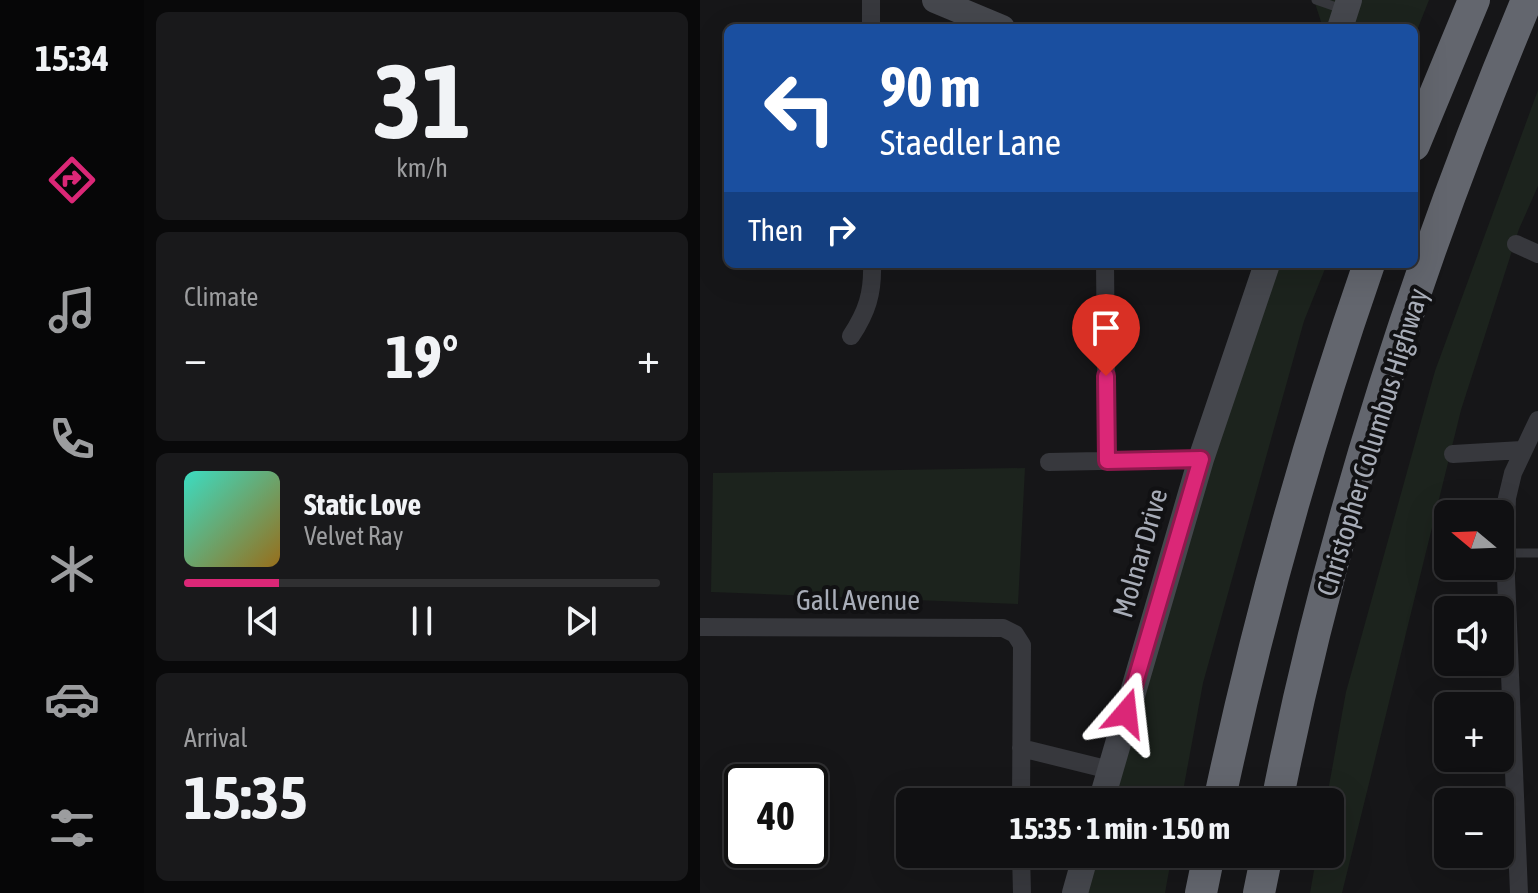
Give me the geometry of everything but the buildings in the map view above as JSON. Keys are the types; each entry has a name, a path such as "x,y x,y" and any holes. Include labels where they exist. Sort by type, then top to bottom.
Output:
{"highway":[{"path":"1452,50 1464,0"},
{"path":"1418,135 1474,0"},
{"name":"Christopher Columbus Highway","path":"1280,788 1325,594 1381,399 1445,209 1527,0"},
{"name":"Christopher Columbus Highway","path":"1222,788 1284,534 1368,268"},
{"path":"1201,893 1206,868"},
{"path":"1259,893 1264,868"}],"street":[{"path":"871,0 871,24"},
{"path":"935,0 992,24"},
{"path":"1516,244 1538,254"},
{"path":"851,336 865,314 873,289 872,268"},
{"path":"1105,268 1107,461"},
{"name":"Molnar Drive","path":"1105,788 1201,459 1266,268"},
{"path":"1507,500 1522,450 1538,420"},
{"path":"1453,454 1522,450"},
{"path":"1049,462 1201,459"},
{"path":"1506,580 1519,893"},
{"name":"Gall Avenue","path":"700,627 1003,628 1015,634 1022,645 1021,748"},
{"path":"1021,788 1021,748 1110,770"},
{"path":"1021,868 1022,893"},
{"path":"1075,893 1082,868"}],"lane":[{"path":"1316,0 1345,13"},
{"path":"1514,553 1538,553"}],"shaded area":[{"path":"1314,0 1429,0 1418,28 1418,24 1322,24"},
{"path":"1538,90 1538,186 1519,229 1461,410 1439,500 1434,500 1434,520 1342,893 1310,893 1314,868 1344,868 1344,788 1329,788 1346,692 1435,371"},
{"path":"1270,268 1325,268 1304,321 1203,683 1184,788 1115,788"},
{"path":"1025,468 1018,604 711,592 713,473"},
{"path":"1092,868 1169,868 1165,893 1084,893"}],"route":[{"path":"1106,376 1107,461 1201,459 1126,713"}]}
